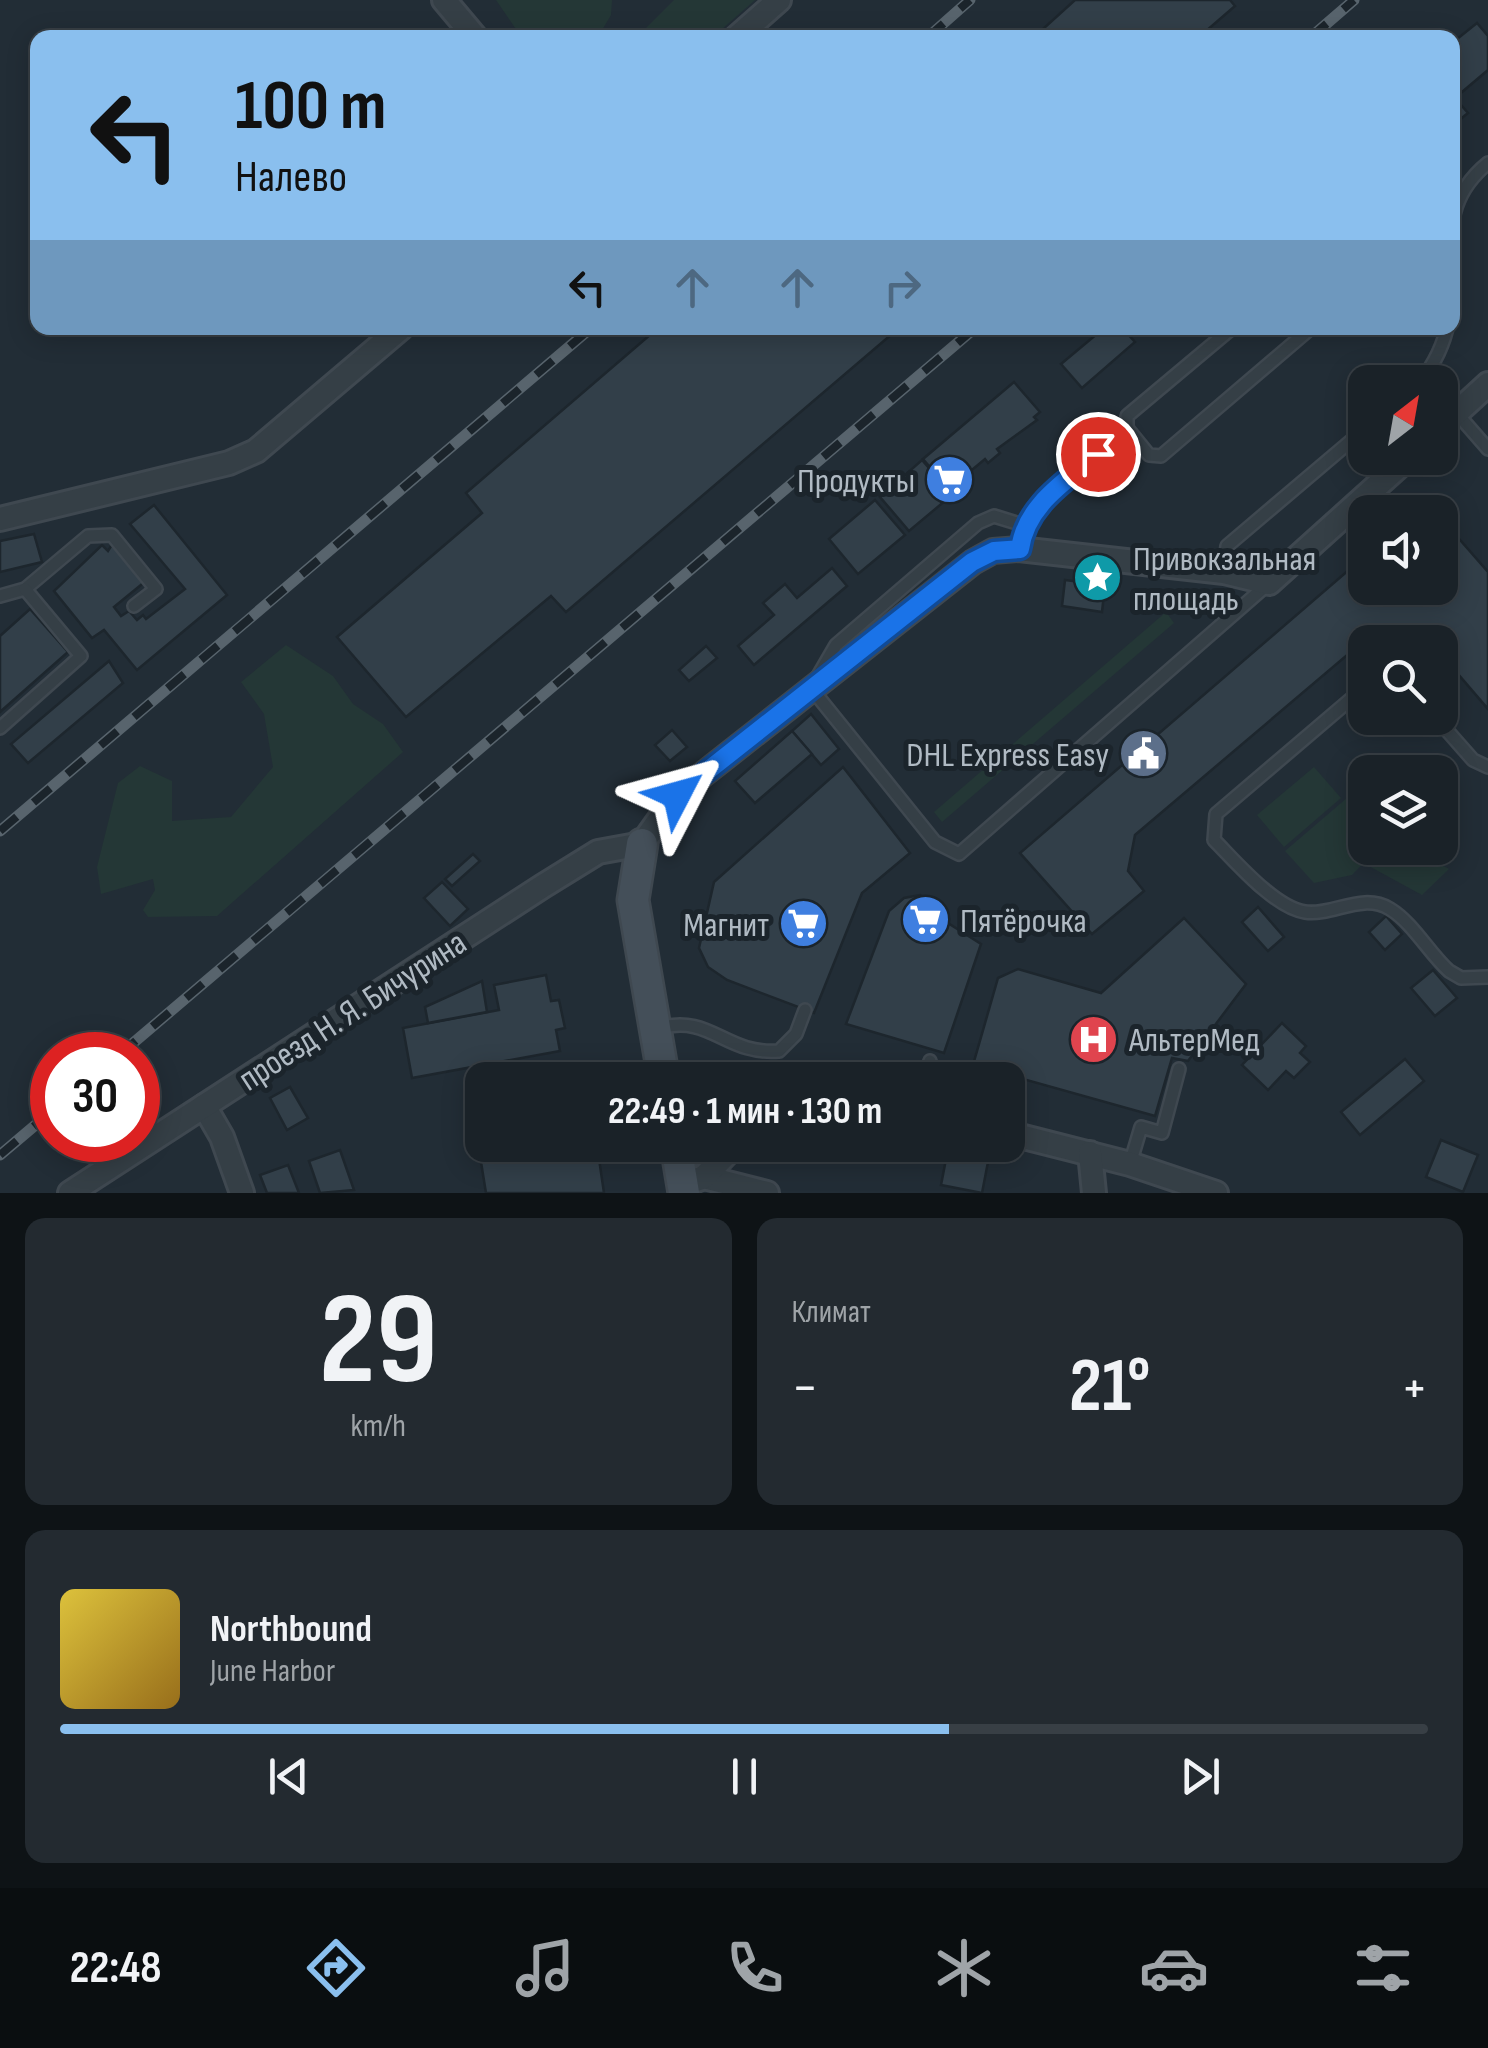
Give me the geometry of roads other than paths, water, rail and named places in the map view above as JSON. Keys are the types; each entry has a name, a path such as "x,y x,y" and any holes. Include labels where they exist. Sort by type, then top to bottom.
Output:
{"street":[{"path":"444,0 469,30"},
{"path":"745,30 779,0"},
{"path":"0,519 229,463 256,451 394,335"},
{"path":"1458,411 1488,384"},
{"path":"661,1062 633,900 642,844 677,795 972,562 994,551 1020,549 1224,572 1270,584 1389,475"},
{"name":"проезд Н. Я. Бичурина","path":"70,1193 598,852 642,844"},
{"path":"204,1106 222,1137 242,1193"},
{"path":"1025,1138 1130,1164 1216,1193"},
{"path":"1090,1153 1094,1193"},
{"path":"690,1185 716,1162"},
{"path":"690,1185 767,1193"}],"lane":[{"path":"1460,203 1466,182 1488,164"},
{"path":"1460,217 1465,274"},
{"path":"1020,549 1023,525 1038,506 1126,428 1127,416 1224,335"},
{"path":"1126,428 1150,455 1161,456 1303,335"},
{"path":"1440,365 1458,340"},
{"path":"1458,427 1488,449"},
{"path":"1224,572 1228,546 1348,444"},
{"path":"1023,525 994,516 978,523 836,645 811,688 935,842 959,854 1270,584"},
{"path":"0,596 25,588 88,536 112,535 156,589 134,606"},
{"path":"0,728 81,656 25,588"},
{"path":"1348,701 1216,814 1214,840 1252,880 1296,909 1308,913 1368,902 1389,908 1449,971 1461,978 1488,977"},
{"path":"1451,735 1472,760 1488,768"},
{"path":"655,1029 688,1022 750,1054 779,1052 796,1034 805,1010"},
{"path":"1130,1164 1141,1127 1162,1133 1180,1069"}],"railway":[{"path":"936,30 970,0"},
{"path":"1319,30 1354,0"},
{"path":"0,831 583,335"},
{"path":"146,1032 967,335"},
{"path":"0,1155 30,1130"}],"place":[{"name":"Продукты","path":"950,480"},
{"name":"Привокзальная площадь","path":"1098,578"},
{"name":"DHL Express Easy","path":"1144,754"},
{"name":"Пятёрочка","path":"925,920"},
{"name":"Магнит","path":"804,924"},
{"name":"АльтерМед","path":"1094,1039"}]}
